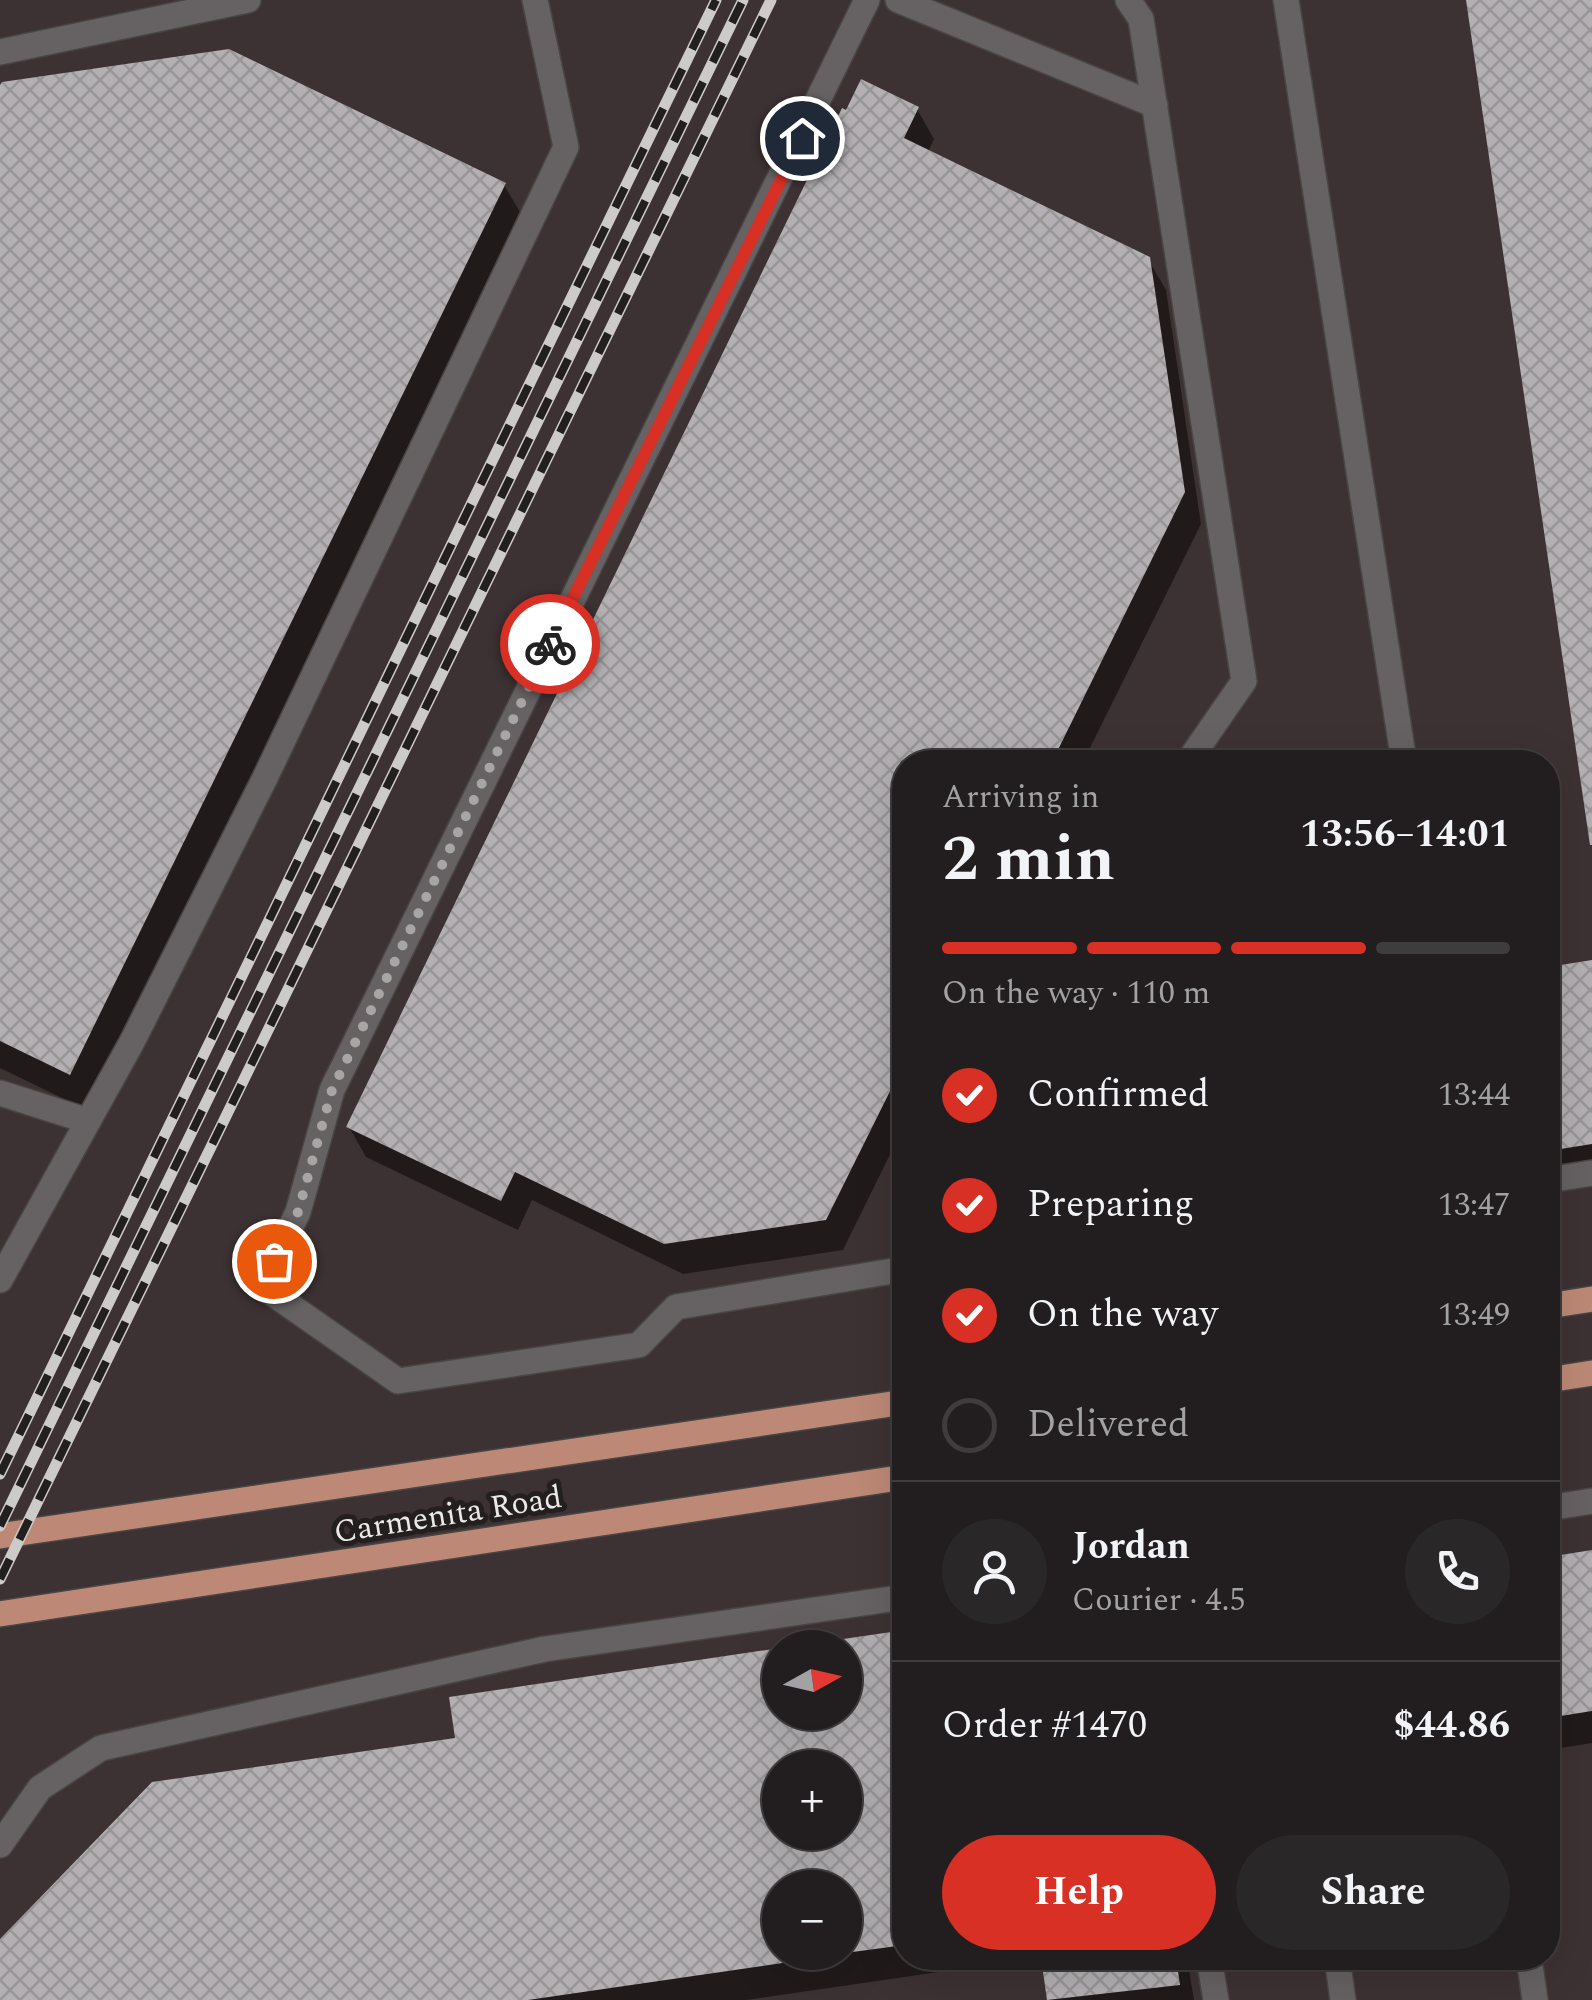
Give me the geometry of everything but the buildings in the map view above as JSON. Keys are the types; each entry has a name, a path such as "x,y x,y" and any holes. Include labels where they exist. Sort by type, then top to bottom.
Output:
{"main road":[{"path":"1560,1304 1592,1299"},
{"path":"1560,1378 1592,1374"},
{"name":"Carmenita Road","path":"0,1536 892,1404"},
{"name":"Carmenita Road","path":"0,1614 892,1479"}],"street":[{"path":"0,52 248,0"},
{"path":"0,1280 88,1121 264,778 566,148 535,0"},
{"path":"867,0 332,1090 298,1212 262,1286 398,1381 639,1345 676,1307 892,1272"},
{"path":"898,0 1154,105"},
{"path":"1128,0 1141,19 1244,681 1196,750"},
{"path":"1286,0 1402,750"},
{"path":"0,1093 88,1121"},
{"path":"1560,1178 1592,1174"},
{"path":"1560,1506 1592,1501"},
{"path":"0,1845 40,1788 100,1748 545,1648 892,1599"},
{"path":"1211,1970 1216,2000"},
{"path":"1339,1970 1343,2000"},
{"path":"1531,1970 1535,2000"}],"shaded area":[{"path":"0,0 1592,0 1592,2000 0,2000"}],"railway":[{"path":"0,1474 716,0"},
{"path":"0,1526 743,0"},
{"path":"0,1579 771,0"}],"way so far":[{"path":"274,1261 298,1212 332,1090 550,644"}],"route":[{"path":"550,644 802,138"}]}
